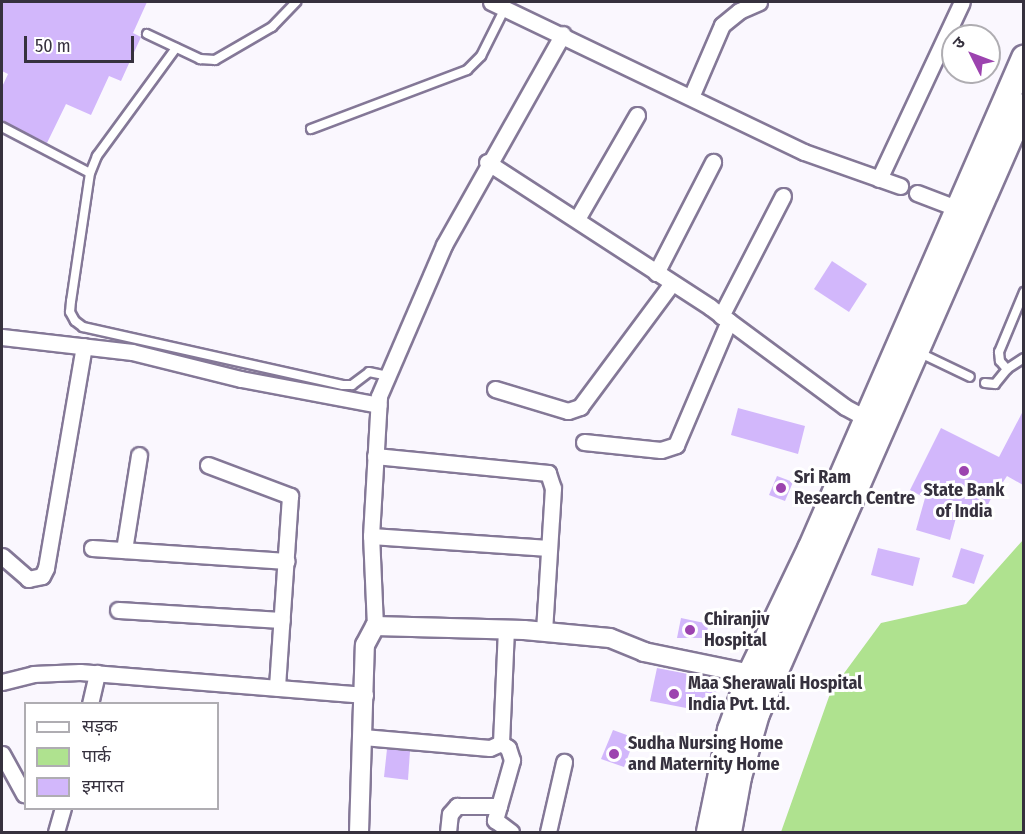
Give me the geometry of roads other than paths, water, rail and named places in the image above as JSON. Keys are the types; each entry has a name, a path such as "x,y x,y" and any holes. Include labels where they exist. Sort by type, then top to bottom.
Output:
{"main road":[{"path":"729,832 739,777 757,714 875,423 956,208 1023,58"},
{"path":"709,832 730,730 750,674 810,549 875,423 917,351 1023,106"}],"street":[{"path":"691,96 722,25 759,2"},
{"path":"879,179 963,2"},
{"path":"501,4 804,152 900,186"},
{"path":"359,832 366,645 375,626 371,536 379,405 388,376 444,245 488,162 563,34"},
{"path":"577,219 637,115"},
{"path":"488,162 672,283 875,423"},
{"path":"656,273 713,162"},
{"path":"917,193 956,208"},
{"path":"584,442 661,450 676,445 725,319 783,196"},
{"path":"495,388 568,411 580,407 672,283"},
{"path":"2,337 132,352 240,379 379,405"},
{"path":"2,556 28,579 35,580 46,568 84,346"},
{"path":"124,550 139,455"},
{"path":"375,456 548,473 553,488 544,632"},
{"path":"208,465 290,496 277,688"},
{"path":"371,536 549,548"},
{"path":"92,548 287,561"},
{"path":"118,610 282,620"},
{"path":"375,626 506,629 610,638 644,652 750,674"},
{"path":"501,743 506,629"},
{"path":"3,678 57,671 365,695"},
{"path":"90,702 96,673"},
{"path":"363,737 490,748 501,743"},
{"path":"501,743 508,748 512,760 495,820 511,832"},
{"path":"2,754 24,795"},
{"path":"548,832 564,762"},
{"path":"448,832 450,814 457,806 499,806"},
{"path":"56,832 62,810"}],"lane":[{"path":"147,34 200,58 215,60 272,27 296,2"},
{"path":"311,129 467,70 481,56 501,4"},
{"path":"176,48 97,156 90,173 71,301 70,312 75,321 83,327 344,385 352,385 369,372 388,376"},
{"path":"2,127 90,173"},
{"path":"1007,369 1000,361 999,352 1023,296"},
{"path":"917,351 970,377"},
{"path":"985,383 995,384 1007,369 1023,358"}],"place":[{"name":"State Bank of India","path":"964,471"},
{"name":"Sri Ram Research Centre","path":"781,488"},
{"name":"Chiranjiv Hospital","path":"690,630"},
{"name":"Maa Sherawali Hospital India Pvt. Ltd.","path":"674,694"},
{"name":"Sudha Nursing Home and Maternity Home","path":"614,754"}]}
